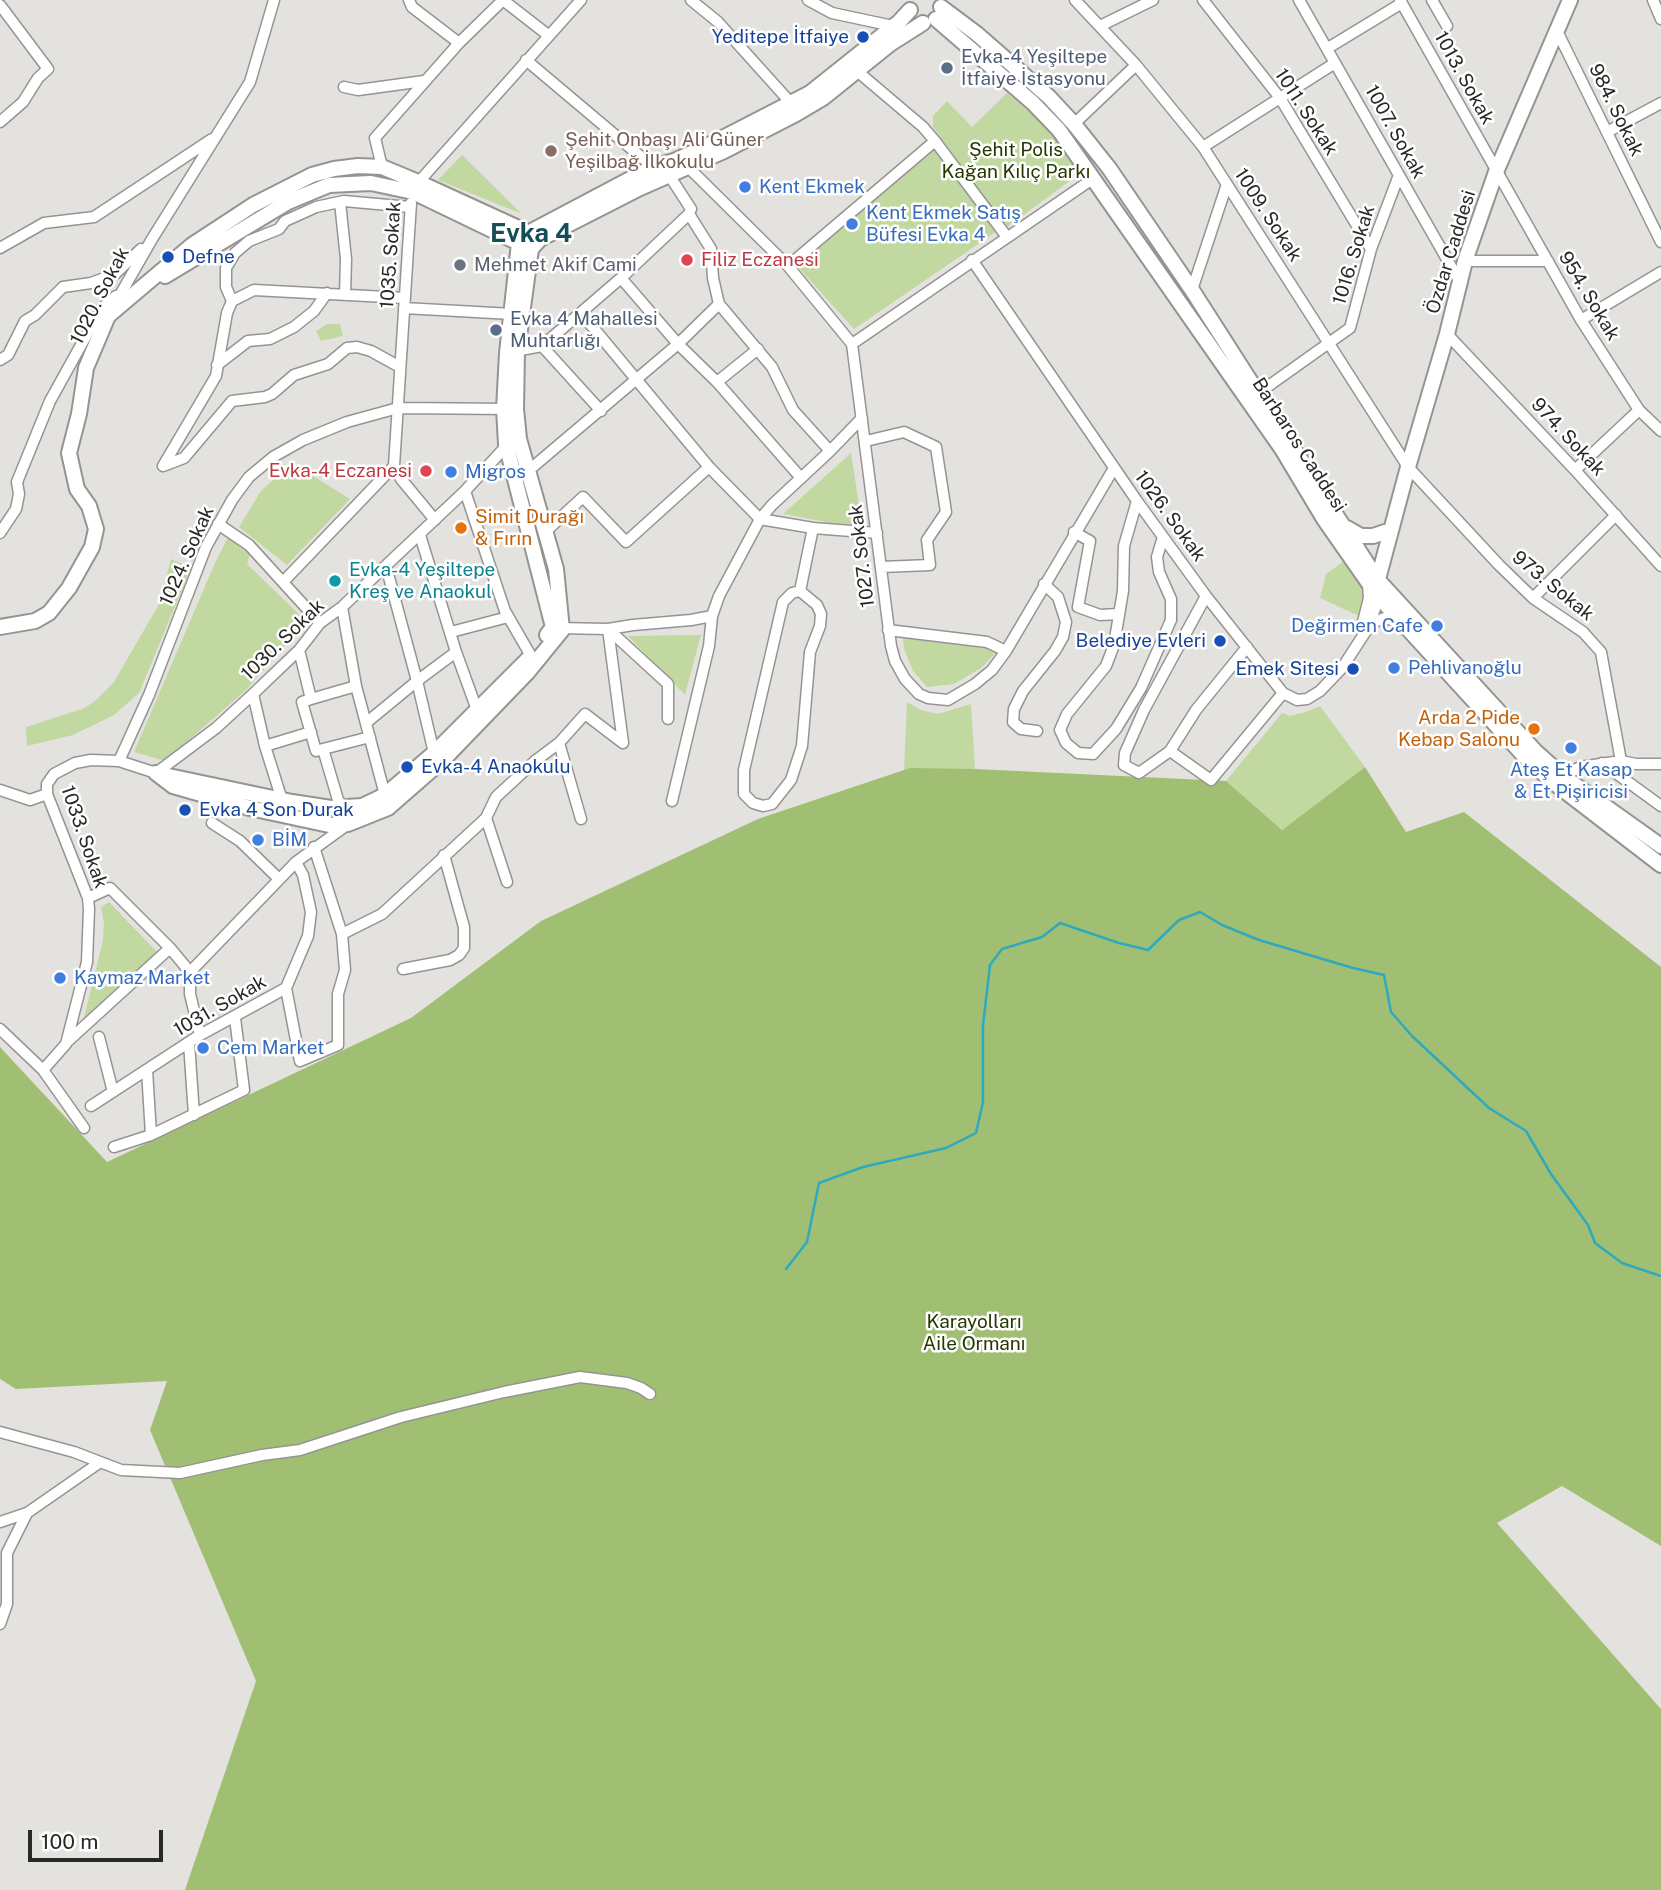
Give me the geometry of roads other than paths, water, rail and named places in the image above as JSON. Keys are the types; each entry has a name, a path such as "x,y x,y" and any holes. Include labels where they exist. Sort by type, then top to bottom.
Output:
{"main road":[{"name":"Özdar Caddesi","path":"1373,582 1447,334 1465,261 1496,172 1570,0"},
{"path":"558,629 513,441 510,409 512,314 530,241 653,167 689,168 793,108 893,26 908,3"},
{"path":"908,3 915,18 938,10"},
{"path":"530,241 793,108 823,98 890,44 938,10"},
{"name":"Barbaros Caddesi","path":"938,10 977,34 1029,78 1074,124 1109,169 1192,290 1342,524 1373,582 1536,752 1558,779 1661,865"},
{"name":"Barbaros Caddesi","path":"938,10 1059,130 1403,624 1527,759 1661,846"},
{"path":"108,316 192,245 253,205 312,175 334,169 382,167 416,187 530,241"},
{"path":"136,292 288,202 329,185 371,183 416,187"},
{"path":"512,352 530,241"},
{"name":"1020. Sokak","path":"0,628 36,621 49,613 65,594 92,547 96,529 89,506 77,489 69,453 79,414 86,368 108,316"},
{"path":"156,773 173,786 250,808 329,825 348,824 388,808 444,759 527,673 558,629 555,569 528,471 513,441"},
{"path":"1342,524 1362,536 1373,536 1389,528"},
{"path":"156,773 331,808 362,806 385,795 434,753 558,629"}],"street":[{"name":"1020. Sokak","path":"108,316 254,73 274,0"},
{"path":"409,0 412,7 459,43"},
{"path":"382,167 375,138 459,43 503,0 548,35"},
{"name":"1035. Sokak","path":"394,466 411,207 416,187 580,0"},
{"path":"691,0 718,22 793,108"},
{"path":"808,0 832,13 893,26"},
{"name":"1009. Sokak","path":"1075,0 1136,65 1203,147 1408,467"},
{"path":"1100,26 1153,0"},
{"name":"1011. Sokak","path":"1203,0 1280,98 1371,249"},
{"name":"1007. Sokak","path":"1299,0 1460,282"},
{"path":"1432,0 1447,26"},
{"path":"1653,0 1661,19"},
{"path":"1328,48 1401,1"},
{"name":"1013. Sokak","path":"1401,1 1496,172"},
{"path":"0,5 48,69 38,78 23,102 0,122"},
{"name":"984. Sokak","path":"1557,31 1661,242"},
{"path":"526,60 653,167"},
{"path":"1203,147 1335,63"},
{"path":"1074,124 1136,65"},
{"path":"857,71 923,127 1007,237"},
{"path":"344,87 358,90 425,81"},
{"path":"1607,132 1661,103"},
{"path":"0,248 44,223 93,217 215,137"},
{"path":"788,266 934,141"},
{"path":"512,352 542,346 621,278 689,214 691,209 671,168"},
{"path":"689,168 788,266 852,344 1094,178"},
{"name":"954. Sokak","path":"1496,172 1581,320 1639,410 1661,431"},
{"name":"1016. Sokak","path":"1267,387 1350,328 1371,249 1399,176"},
{"path":"1192,290 1227,184"},
{"path":"232,301 226,287 226,268 235,253 250,242 279,229 285,221 316,207 340,202 411,207"},
{"path":"340,202 346,259 345,295"},
{"path":"689,214 711,249 713,278 719,304 772,367 793,410 830,451"},
{"path":"0,360 8,355 25,321 36,315 63,287 91,283 115,274 152,239"},
{"name":"1026. Sokak","path":"972,260 1137,501 1206,596 1283,693"},
{"path":"1465,261 1548,261"},
{"path":"1581,320 1661,272"},
{"path":"621,278 801,478"},
{"path":"400,366 371,351 357,347 346,348 328,363 294,375 272,394 232,401 184,458 163,466 216,376 227,313 232,301 254,290 327,293 512,314"},
{"path":"217,365 248,341 270,340 294,327 314,311 327,293"},
{"path":"1,532 16,509 19,494 17,482 50,401 101,309 119,294"},
{"path":"528,471 678,344 719,304"},
{"path":"582,313 709,467 760,519 813,528 877,533"},
{"name":"974. Sokak","path":"1447,334 1661,566"},
{"name":"1027. Sokak","path":"852,344 888,630 895,661 905,679 919,694 948,700 992,670 1006,651 1114,468"},
{"path":"542,346 601,411"},
{"path":"717,382 758,349"},
{"name":"1024. Sokak","path":"119,761 149,695 206,547 249,477 273,457 303,440 347,422 398,408 510,409"},
{"path":"1575,470 1639,410"},
{"path":"672,801 709,646 712,615 719,596 760,519 862,418"},
{"path":"866,441 904,432 936,447 946,512 928,540 930,565 881,567"},
{"name":"1030. Sokak","path":"156,773 216,728 253,694 299,650 320,624 420,536 513,441"},
{"path":"283,582 394,466 401,479 435,520"},
{"path":"545,531 583,497 626,542 709,467"},
{"name":"973. Sokak","path":"1408,467 1499,565 1533,597 1583,632 1601,653 1621,761"},
{"path":"465,491 508,617 531,656"},
{"path":"1137,501 1124,546 1123,591 1114,645 1106,666 1067,714 1060,730 1066,743 1078,753 1093,754 1116,729 1141,688 1171,620 1171,599 1159,572 1157,557 1163,537"},
{"path":"1533,597 1616,515"},
{"path":"218,524 249,545 320,624"},
{"path":"800,591 813,528"},
{"path":"1074,532 1090,541 1077,607 1100,615 1118,614"},
{"path":"420,536 477,710"},
{"path":"386,566 434,753"},
{"path":"1170,751 1211,780 1283,693 1297,700 1307,699 1320,691 1348,661 1370,624 1377,603 1373,582"},
{"path":"1363,634 1362,626 1373,582"},
{"path":"1037,731 1021,729 1013,722 1014,709 1023,691 1063,637 1066,622 1058,597 1044,584"},
{"path":"800,591 817,605 821,614 820,626 810,652 802,746 791,780 772,804 763,806 753,803 744,794 744,770 783,602 792,593 800,591"},
{"path":"1206,596 1144,710 1125,753 1124,765 1139,773 1170,751 1196,710 1247,647"},
{"path":"342,607 356,686 385,795"},
{"path":"558,629 608,629 691,620 712,615"},
{"path":"451,632 508,617"},
{"path":"1370,624 1384,618 1403,624"},
{"path":"608,629 668,684 668,719"},
{"path":"342,934 382,915 486,818 496,797 559,743 585,714 623,743 608,629"},
{"path":"888,630 987,642 1006,651"},
{"path":"299,650 311,699"},
{"path":"366,723 456,652"},
{"path":"356,686 302,702 316,751 370,737"},
{"path":"253,694 265,746 282,800"},
{"path":"265,746 311,732"},
{"path":"559,743 581,819"},
{"path":"323,749 338,800 344,808"},
{"name":"1033. Sokak","path":"43,1070 66,1044 87,962 89,909 88,898 47,794 47,784 54,774 75,763 91,760 119,761"},
{"path":"119,761 156,773"},
{"path":"1558,779 1580,767 1602,763 1621,761 1661,764"},
{"path":"1602,763 1661,806"},
{"path":"0,790 30,800 47,794"},
{"path":"190,972 296,862 348,824 362,806"},
{"path":"486,818 507,882"},
{"path":"212,822 240,841 279,879"},
{"path":"286,988 300,1061 338,1045 338,995 345,970 342,934 314,847"},
{"path":"403,969 450,960 464,948 464,927 444,855"},
{"name":"1031. Sokak","path":"91,1106 200,1035 286,988 309,936 311,912 303,875 296,862"},
{"path":"88,898 110,888 190,972 190,993 200,1035"},
{"path":"66,1044 170,948"},
{"path":"114,1147 151,1135 244,1090 235,1018"},
{"path":"0,1029 43,1070 84,1128"},
{"path":"99,1037 113,1092"},
{"path":"189,1042 194,1115"},
{"path":"147,1070 151,1135"},
{"path":"0,1432 74,1452 121,1470 180,1473 262,1455 300,1450 401,1417 580,1377 627,1383 650,1394"},
{"path":"0,1522 27,1513 99,1463"},
{"path":"0,1623 7,1604 7,1553 27,1513"}],"waterway":[{"path":"786,1269 807,1242 819,1183 863,1167 946,1148 976,1133 983,1102 983,1025 990,965 1002,949 1042,937 1060,923 1148,950 1179,920 1200,912 1222,925 1259,940 1384,975 1391,1012 1412,1036 1489,1108 1526,1131 1551,1174 1588,1225 1595,1243 1622,1263 1661,1276"}],"place":[{"name":"Yeditepe İtfaiye","path":"863,37"},
{"name":"Evka-4 Yeşiltepe İtfaiye İstasyonu","path":"947,68"},
{"name":"Şehit Onbaşı Ali Güner Yeşilbağ İlkokulu","path":"551,151"},
{"name":"Kent Ekmek","path":"745,187"},
{"name":"Kent Ekmek Satış Büfesi Evka 4","path":"852,224"},
{"name":"Defne","path":"168,257"},
{"name":"Filiz Eczanesi","path":"687,260"},
{"name":"Mehmet Akif Cami","path":"460,265"},
{"name":"Evka 4 Mahallesi Muhtarlığı","path":"496,330"},
{"name":"Evka-4 Eczanesi","path":"426,471"},
{"name":"Migros","path":"451,472"},
{"name":"Simit Durağı & Fırın","path":"461,528"},
{"name":"Evka-4 Yeşiltepe Kreş ve Anaokul","path":"335,581"},
{"name":"Değirmen Cafe","path":"1437,626"},
{"name":"Belediye Evleri","path":"1220,641"},
{"name":"Pehlivanoğlu","path":"1394,668"},
{"name":"Emek Sitesi","path":"1353,669"},
{"name":"Arda 2 Pide Kebap Salonu","path":"1534,729"},
{"name":"Ateş Et Kasap & Et Pişiricisi","path":"1571,748"},
{"name":"Evka-4 Anaokulu","path":"407,767"},
{"name":"Evka 4 Son Durak","path":"185,810"},
{"name":"BİM","path":"258,840"},
{"name":"Kaymaz Market","path":"60,978"},
{"name":"Cem Market","path":"203,1048"}],"district":[{"name":"Evka 4","path":"531,234"}],"park label":[{"name":"Şehit Polis Kağan Kılıç Parkı","path":"1016,161"},
{"name":"Karayolları Aile Ormanı","path":"974,1333"}]}
